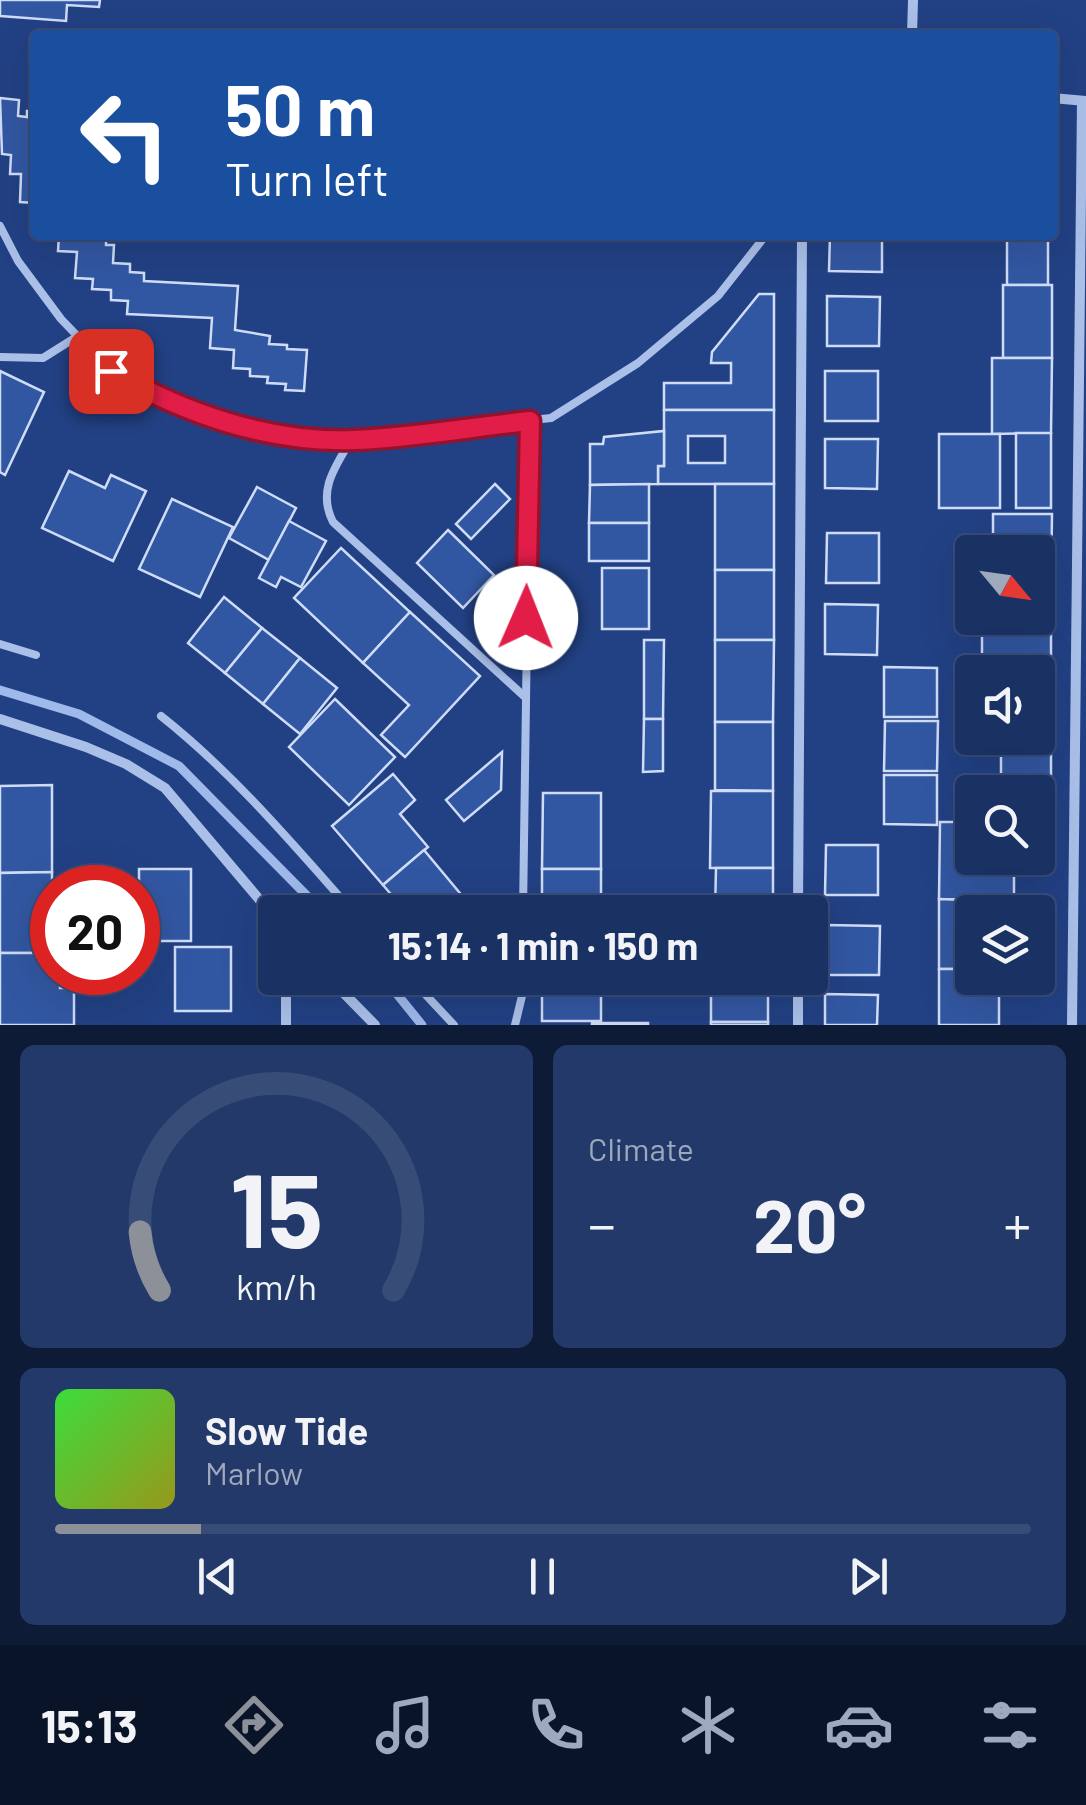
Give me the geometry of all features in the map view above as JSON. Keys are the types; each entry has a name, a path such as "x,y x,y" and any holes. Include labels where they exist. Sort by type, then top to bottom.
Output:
{"street":[{"path":"912,30 914,0"},
{"path":"1058,99 1084,101 1072,1025"},
{"path":"798,895 802,240"},
{"path":"0,718 86,747 126,764 165,788 258,898"},
{"path":"286,995 286,1025"},
{"path":"346,995 375,1025"},
{"path":"798,995 798,1025"}],"lane":[{"path":"0,226 18,261 111,371 174,405 210,418 292,436 351,440 551,418 638,363 718,296 762,240"},
{"path":"0,357 43,358 78,336"},
{"path":"523,895 530,421"},
{"path":"351,440 326,489 326,510 333,522 525,697"},
{"path":"0,644 36,655"},
{"path":"161,716 203,749 338,895"},
{"path":"426,995 454,1025"},
{"path":"515,1025 522,995"}],"building":[{"path":"0,0 100,0 99,7 67,5 66,21 0,16"},
{"path":"0,98 19,100 18,116 27,117 30,111 30,203 20,202 21,174 10,174 11,155 2,154"},
{"path":"59,240 106,240 106,245 114,245 113,263 130,264 130,272 144,273 144,281 238,286 235,330 270,336 269,344 287,345 287,349 307,350 304,391 285,390 286,384 267,383 268,377 250,376 250,369 233,368 234,350 210,348 212,318 127,314 128,301 111,300 111,290 92,289 93,279 75,278 77,252 58,251"},
{"path":"830,240 882,240 882,272 829,271"},
{"path":"1007,240 1048,240 1048,285 1007,285"},
{"path":"1003,285 1052,285 1052,358 1003,358"},
{"path":"759,294 774,294 774,410 664,410 664,383 731,383 731,363 711,363 712,352"},
{"path":"827,296 880,297 879,346 827,346"},
{"path":"992,358 1052,358 1051,433 992,434"},
{"path":"0,371 44,392 5,475 0,472"},
{"path":"825,371 878,371 878,421 825,421"},
{"path":"664,410 774,410 774,484 658,484 658,466 664,466","holes":["688,436 725,436 725,463 688,463"]},
{"path":"664,431 664,466 658,466 658,484 590,485 590,444 603,444 604,437"},
{"path":"1016,433 1051,433 1051,508 1016,508"},
{"path":"939,434 1000,434 1000,508 939,508"},
{"path":"825,439 878,439 877,489 825,488"},
{"path":"69,471 105,488 111,475 146,491 113,561 42,528"},
{"path":"495,484 510,499 471,539 456,524"},
{"path":"649,484 649,523 589,523 590,485"},
{"path":"715,484 774,484 774,570 715,570"},
{"path":"257,487 296,508 269,560 229,538"},
{"path":"172,499 233,527 200,597 139,569"},
{"path":"993,514 1052,514 1052,535 993,535"},
{"path":"289,521 326,541 301,587 281,577 276,587 259,578"},
{"path":"589,523 649,523 649,561 589,561"},
{"path":"448,530 494,575 463,608 417,563"},
{"path":"827,533 879,533 879,583 826,583"},
{"path":"341,548 410,612 363,663 294,598"},
{"path":"602,568 649,568 649,629 602,629"},
{"path":"715,570 774,570 774,640 715,640"},
{"path":"224,597 262,628 225,673 188,643"},
{"path":"825,604 878,605 877,655 825,654"},
{"path":"410,612 480,676 405,757 381,735 409,705 363,663"},
{"path":"262,628 300,658 263,704 225,673"},
{"path":"982,635 1051,635 1051,655 982,655"},
{"path":"644,640 664,640 663,719 644,719"},
{"path":"715,640 774,640 773,722 715,722"},
{"path":"300,658 337,688 300,734 263,704"},
{"path":"884,667 937,668 937,717 884,717"},
{"path":"335,699 395,757 349,805 289,747"},
{"path":"644,719 663,719 663,771 643,772"},
{"path":"885,721 938,721 937,771 884,771"},
{"path":"715,722 773,722 773,791 715,790"},
{"path":"502,752 501,790 464,821 446,800"},
{"path":"1001,755 1051,755 1051,775 1001,775"},
{"path":"393,774 415,800 400,814 428,847 383,885 332,826"},
{"path":"884,775 937,775 937,825 884,824"},
{"path":"52,785 52,865 30,865 30,872 0,873 0,786"},
{"path":"711,791 773,791 773,868 710,868"},
{"path":"543,793 601,793 601,869 542,869"},
{"path":"940,822 955,822 955,875 1014,875 1014,895 955,895 955,899 939,899"},
{"path":"826,845 878,845 878,895 825,895"},
{"path":"424,850 462,895 392,895 383,885"},
{"path":"716,868 773,868 773,895 715,895"},
{"path":"160,869 191,869 191,941 160,941"},
{"path":"542,869 601,869 601,895 542,895"},
{"path":"30,872 30,953 0,953 0,873"},
{"path":"939,899 955,900 955,969 939,969"},
{"path":"828,925 880,926 879,975 828,975"},
{"path":"175,947 231,947 231,1011 175,1011"},
{"path":"0,953 30,953 30,995 74,995 74,1025 0,1025"},
{"path":"939,969 955,969 955,995 999,995 999,1025 939,1025"},
{"path":"542,995 601,995 601,1021 542,1021"},
{"path":"711,995 768,995 768,1022 711,1022"},
{"path":"825,995 878,995 877,1025 825,1025"},
{"path":"768,1022 768,1025 711,1025"},
{"path":"648,1023 648,1025 592,1025"}],"waterway":[{"path":"0,690 79,714 179,766 306,895"},
{"path":"398,995 422,1025"}],"route":[{"path":"111,371 157,398 210,418 292,436 351,440 530,421 526,618"}]}
